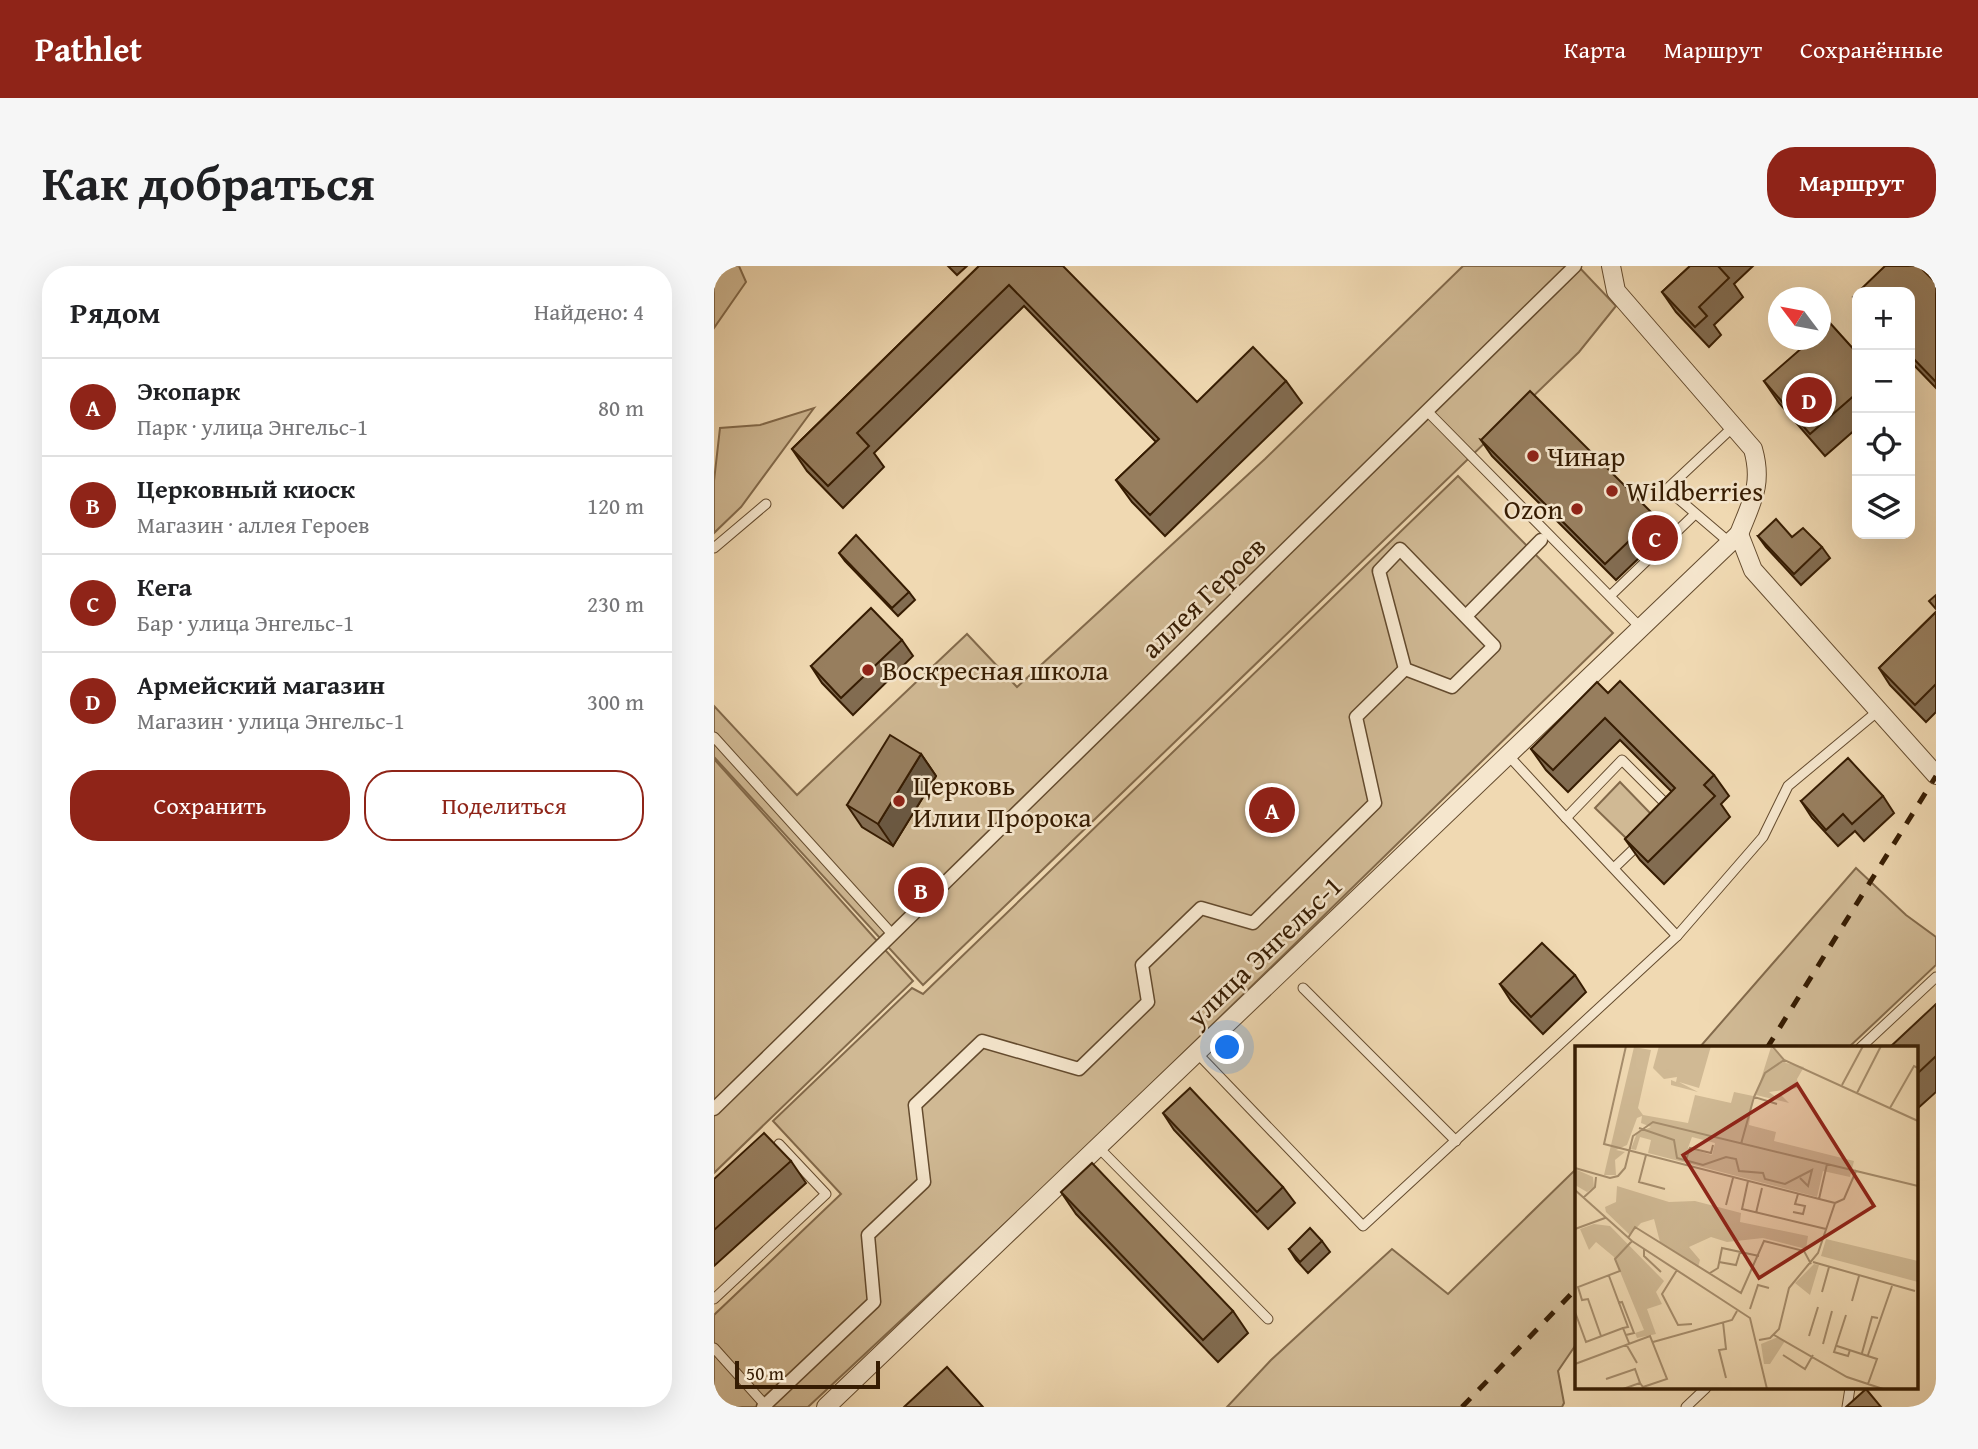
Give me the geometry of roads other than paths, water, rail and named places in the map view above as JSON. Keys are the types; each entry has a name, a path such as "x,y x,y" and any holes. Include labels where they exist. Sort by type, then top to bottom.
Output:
{"street":[{"name":"аллея Героев","path":"714,1109 1575,266"},
{"name":"улица Энгельс-1","path":"825,1407 1734,538 1756,488 1758,469 1753,449 1616,291 1611,266"},
{"path":"1734,538 1753,570 1936,775"},
{"path":"1467,615 1541,540"},
{"path":"1400,549 1467,615 1494,646 1452,687 1405,669 1379,571 1400,549"},
{"path":"765,1406 874,1302 868,1235 924,1182 915,1105 982,1041 1079,1069 1147,1002 1142,965 1201,908 1253,923 1375,803 1356,718 1405,669"}],"lane":[{"path":"1427,411 1640,627"},
{"path":"1734,426 1667,489 1695,514 1734,538"},
{"path":"714,548 766,504"},
{"path":"1609,596 1695,514"},
{"path":"1196,1052 1363,1226 1677,936 1763,837 1788,786 1878,711"},
{"path":"714,737 893,935"},
{"path":"1507,754 1677,936"},
{"path":"1566,818 1622,760 1673,810 1663,820"},
{"path":"1614,869 1644,839"},
{"path":"1862,1046 1936,977"},
{"path":"1303,988 1456,1140"},
{"path":"714,1299 826,1194 779,1144"},
{"path":"1098,1147 1268,1319"},
{"path":"714,1348 765,1406"},
{"path":"1686,1407 1704,1390"}],"railway":[{"path":"1768,1046 1936,776"},
{"path":"1462,1407 1575,1290"}],"place":[{"name":"Армейский магазин","path":"1809,400"},
{"name":"Чинар","path":"1533,456"},
{"name":"Wildberries","path":"1612,491"},
{"name":"Ozon","path":"1577,509"},
{"name":"Кега","path":"1655,538"},
{"name":"Воскресная школа","path":"868,670"},
{"name":"Церковь Илии Пророка","path":"899,801"},
{"name":"Экопарк","path":"1272,810"},
{"name":"Церковный киоск","path":"921,890"}]}
